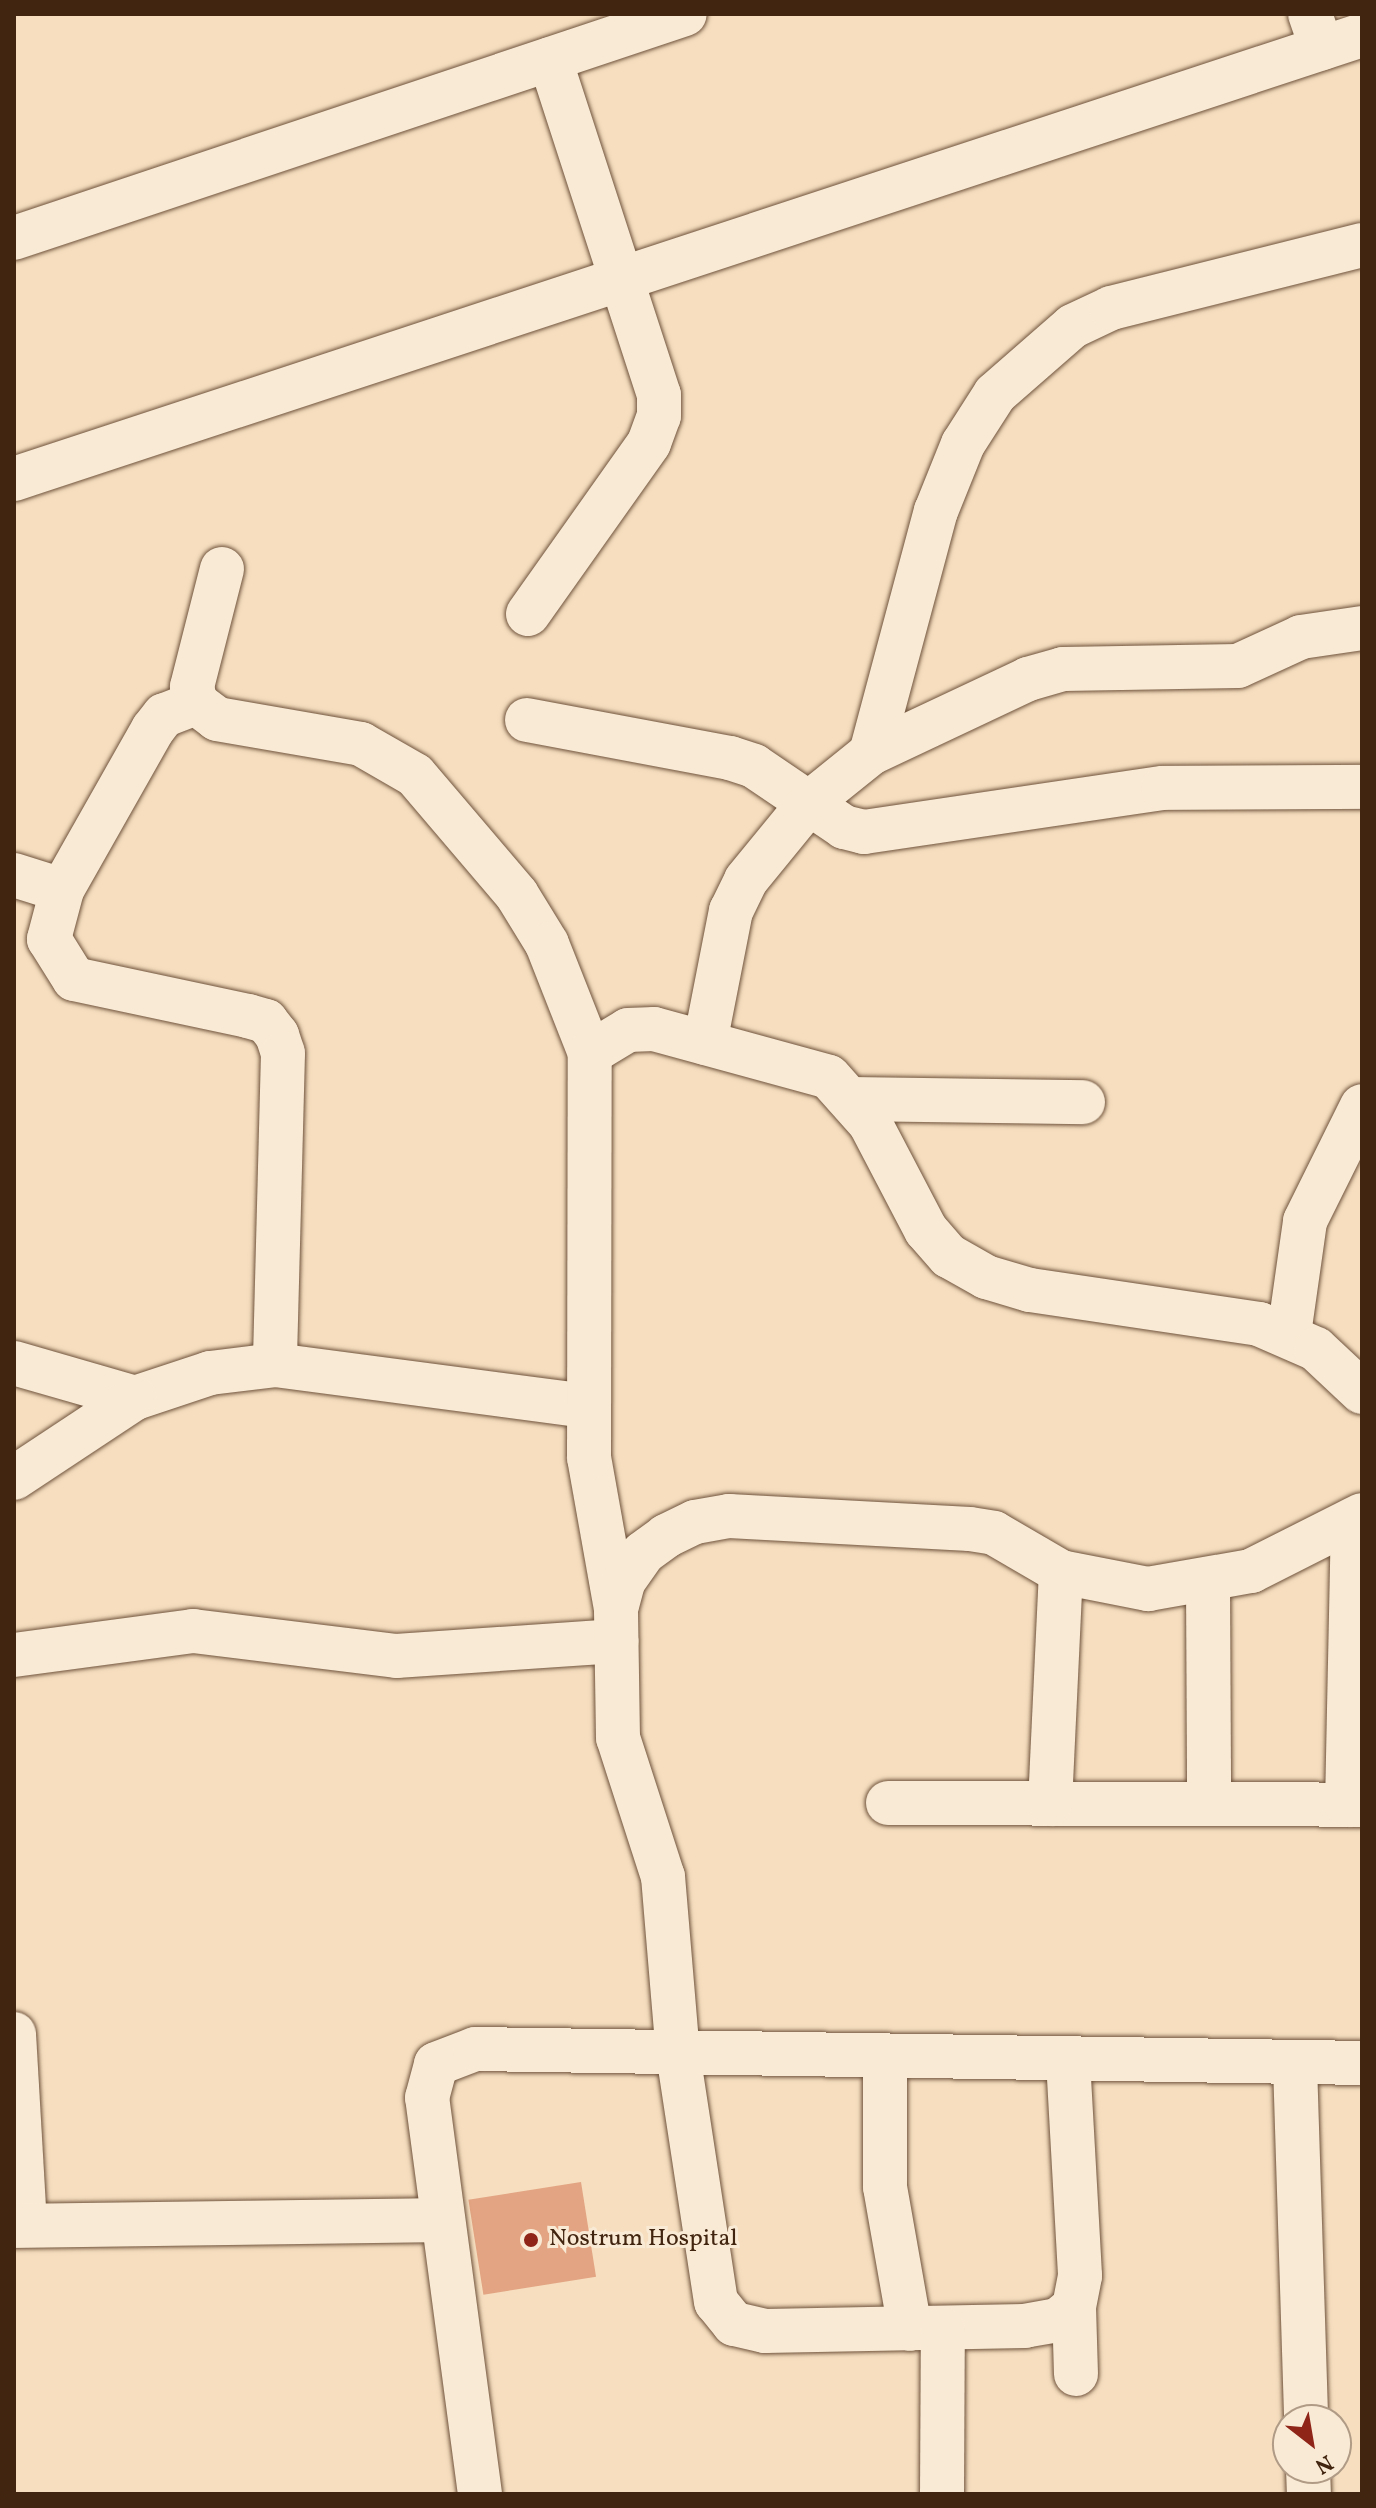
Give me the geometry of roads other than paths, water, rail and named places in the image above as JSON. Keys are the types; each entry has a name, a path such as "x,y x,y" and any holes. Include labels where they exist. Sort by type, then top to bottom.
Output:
{"street":[{"path":"14,238 550,59 638,21 685,14"},
{"path":"14,479 621,279 1331,32"},
{"path":"528,614 649,443 659,416 659,395 550,59"},
{"path":"871,753 936,511 963,444 995,394 1073,326 1111,308 1362,245"},
{"path":"222,569 192,687 196,703 217,719 361,744 415,775 517,895 547,944 590,1053 587,1406 593,1498 616,1625 618,1738 663,1877 678,2055 716,2302 734,2324 765,2331 1025,2326 1058,2320 1074,2307"},
{"path":"705,1043 731,911 746,880 809,803 871,753 1028,679 1063,669 1238,666 1301,637 1362,628"},
{"path":"196,703 164,715 153,729 62,890 49,939 74,979 248,1016 266,1021 277,1035 283,1053 275,1365"},
{"path":"527,720 702,750 754,766 844,827 864,832 1176,786 1362,787"},
{"path":"14,875 62,890"},
{"path":"590,1053 628,1030 654,1029 829,1077 855,1099 926,1230 949,1256 986,1277 1030,1290 1289,1334 1316,1349 1362,1392"},
{"path":"855,1099 1083,1102"},
{"path":"1289,1334 1305,1221 1362,1106"},
{"path":"14,1363 135,1398"},
{"path":"14,1478 135,1398 210,1373 275,1365 587,1406"},
{"path":"616,1625 623,1582 643,1553 695,1522 729,1516 970,1529 994,1533 1061,1572 1148,1589 1208,1583 1251,1571 1358,1518 1355,1805 888,1803"},
{"path":"1050,1804 1061,1572"},
{"path":"1208,1583 1209,1804"},
{"path":"14,1655 193,1631 396,1656 616,1625"},
{"path":"14,2034 20,2226 443,2220"},
{"path":"480,2494 427,2098 436,2064 475,2049 678,2055 1362,2063"},
{"path":"885,2057 885,2187 927,2329 942,2494"},
{"path":"1068,2060 1080,2276 1074,2307 1076,2374"},
{"path":"1295,2064 1306,2404"}],"place":[{"name":"Nostrum Hospital","path":"531,2240"}]}
